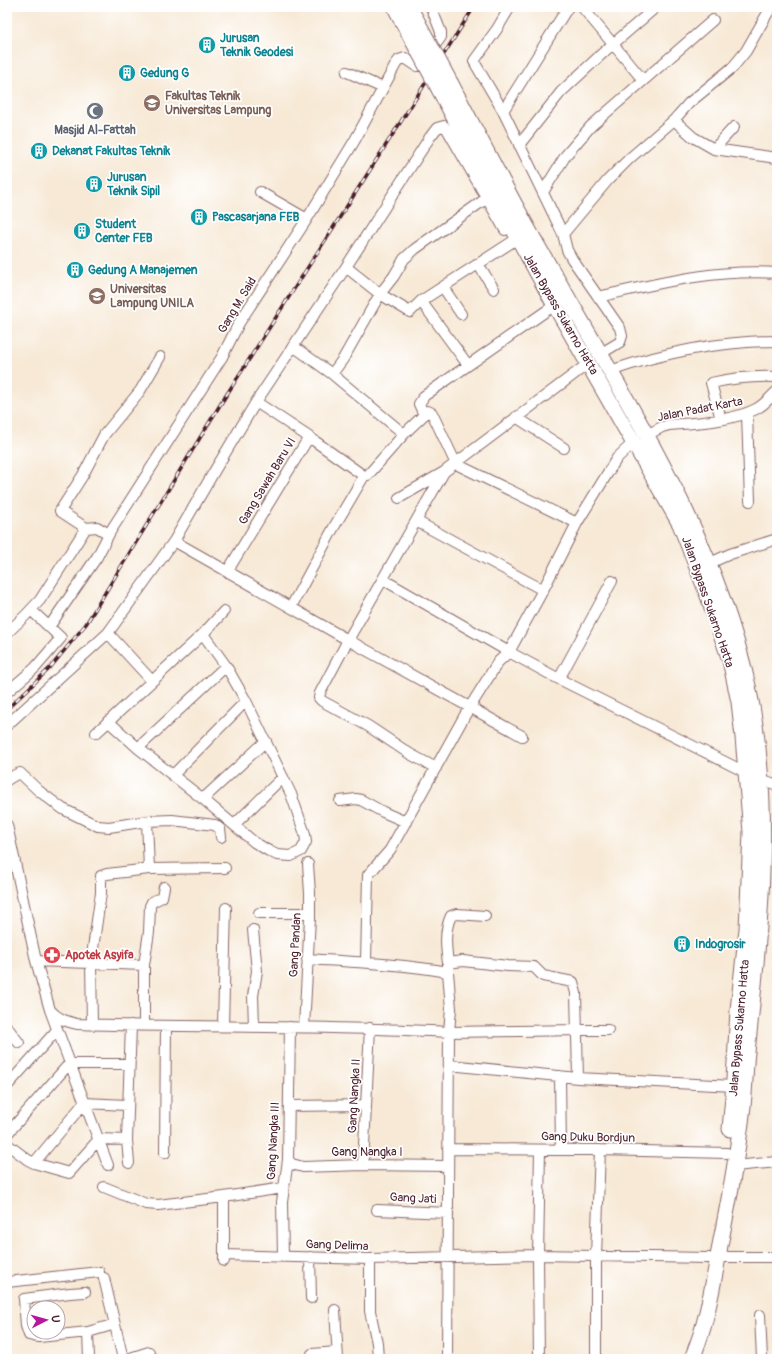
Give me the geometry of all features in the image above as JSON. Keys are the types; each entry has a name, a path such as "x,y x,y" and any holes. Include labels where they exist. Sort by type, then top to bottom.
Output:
{"highway":[{"name":"Jalan Bypass Sukarno Hatta","path":"395,7 412,26 445,86 509,221 558,311 683,504 710,563 710,582"},
{"name":"Jalan Bypass Sukarno Hatta","path":"409,7 412,26"},
{"name":"Jalan Bypass Sukarno Hatta","path":"590,361 610,371 680,524 733,629 748,684 758,749 754,776 763,832 763,869 734,1086 730,1159"},
{"name":"Jalan Bypass Sukarno Hatta","path":"692,1359 704,1324 713,1258 730,1159 743,1104 745,1011"},
{"name":"Jalan Bypass Sukarno Hatta","path":"682,1359 696,1320 713,1258"}],"street":[{"name":"Gang M. Said","path":"49,627 97,557 110,532 222,357 239,323 307,219 355,140 399,60 405,58 417,66 420,66 442,35 432,7"},
{"path":"399,498 456,464 590,361 619,343 622,336 617,322 598,297 567,250 563,234 543,192 503,111 474,61 497,29 510,7"},
{"path":"503,111 568,7"},
{"path":"582,7 643,80"},
{"path":"519,145 562,92 650,9"},
{"path":"563,234 616,172 630,158 674,120 689,103 733,67 741,58 769,9"},
{"path":"543,192 566,155 591,126 713,20"},
{"path":"347,72 383,88"},
{"path":"674,120 693,137 714,149 777,158"},
{"path":"7,725 108,633 174,541 256,402 430,137 439,127 444,126 447,129 549,309 590,361"},
{"path":"714,149 734,127"},
{"path":"260,192 307,219"},
{"path":"332,374 343,359 380,294 394,276 404,259 415,249 487,198"},
{"path":"346,267 380,294 410,312 421,301 512,242"},
{"path":"478,264 494,289"},
{"path":"598,297 658,283 708,275 753,271 777,273"},
{"path":"443,287 461,314"},
{"path":"421,301 468,365"},
{"path":"424,415 420,407 420,400 424,396 549,309"},
{"path":"610,371 644,359 719,345 751,342 777,342"},
{"path":"293,346 332,374 404,434"},
{"path":"110,532 108,533 97,527 86,528 60,511 83,475 104,435 140,391 160,357"},
{"path":"721,419 711,383 741,377 777,377"},
{"name":"Jalan Padat Karta","path":"366,962 368,875 390,850 498,662 509,652 577,523 617,458 640,439 662,427 747,414 773,399 777,391"},
{"name":"Gang Sawah Baru VI","path":"227,572 309,437 256,402"},
{"path":"291,607 334,527 364,476 368,475 404,434 428,411 432,413 456,464 577,523"},
{"path":"747,414 750,501"},
{"path":"516,417 564,448"},
{"path":"309,437 364,476"},
{"path":"436,768 410,754 368,726 319,698 320,693 348,640 384,580 444,472"},
{"path":"416,522 543,590"},
{"path":"7,633 40,600 86,528"},
{"path":"710,563 777,539"},
{"path":"174,541 348,640 522,736"},
{"path":"384,580 559,679 754,776 777,785"},
{"path":"559,679 612,580"},
{"path":"7,692 35,668 61,638 31,610"},
{"path":"96,733 203,634 224,611"},
{"path":"108,633 152,681"},
{"path":"108,721 138,748 204,799 254,842 277,855 290,856 301,852 306,842 305,834 291,794 246,701 226,666 203,634"},
{"path":"138,748 226,666"},
{"path":"173,775 246,701"},
{"path":"204,799 266,741"},
{"path":"7,780 20,773 39,792 63,809 98,826 110,827 146,821 172,820 215,825 220,828 222,837"},
{"path":"234,825 283,777"},
{"path":"340,801 356,798 406,822"},
{"path":"146,821 148,869"},
{"path":"7,825 11,867 50,1010 108,1165"},
{"name":"Gang Pandan","path":"304,1027 310,913 310,875 308,864"},
{"path":"92,1024 91,962 101,893 101,876 148,869 225,868"},
{"path":"144,1025 144,964 149,932 150,906 152,902 162,897 164,887"},
{"path":"223,1026 226,908"},
{"path":"259,913 310,913"},
{"path":"447,1359 450,990 446,939 451,916 457,914 485,916"},
{"path":"253,930 257,971 253,996 254,1026"},
{"path":"307,959 366,962 427,969 448,968 463,961 508,966 532,966 535,967 543,976 571,981 574,983 576,993 578,1078"},
{"path":"36,961 144,964"},
{"path":"50,1010 56,1017 63,1021 77,1024 370,1028 449,1032 608,1030"},
{"path":"129,1163 127,1140 127,1105 131,1025"},
{"path":"165,1153 166,1026"},
{"path":"7,1027 19,1042"},
{"name":"Gang Nangka III","path":"283,1257 282,1202 288,1160 290,1027"},
{"name":"Gang Nangka II","path":"363,1165 370,1028"},
{"path":"7,1086 57,1030"},
{"path":"7,1134 69,1064 129,1064"},
{"path":"449,1065 578,1078 734,1086"},
{"path":"560,1076 561,1150"},
{"path":"84,1103 127,1105"},
{"path":"34,1162 84,1103"},
{"path":"289,1106 366,1105"},
{"path":"99,1139 127,1140"},
{"path":"7,1144 28,1160 69,1173 99,1139"},
{"name":"Gang Duku Bordjun","path":"448,1149 600,1150 777,1162"},
{"path":"539,1359 538,1255 540,1150"},
{"path":"596,1359 596,1256 600,1150"},
{"name":"Gang Nangka I","path":"288,1160 292,1164 303,1167 363,1165 448,1166"},
{"path":"104,1188 146,1204 158,1205 283,1188"},
{"name":"Gang Delima","path":"224,1197 224,1258 310,1257 370,1260 538,1255 713,1258 777,1257"},
{"name":"Gang Jati","path":"377,1210 448,1213"},
{"path":"310,1257 311,1298"},
{"path":"370,1260 370,1311 377,1343 378,1359"},
{"path":"7,1282 101,1275 123,1359"},
{"path":"85,1292 24,1299 26,1326 29,1334 33,1336 88,1332 112,1325"},
{"path":"312,1354 337,1355 335,1310"},
{"path":"760,1315 762,1359"},
{"path":"88,1332 88,1359"},
{"path":"127,1359 149,1352 152,1359"}],"railway":[{"path":"7,709 50,668 86,624 220,405 474,7"}],"place":[{"name":"Jurusan Teknik Geodesi","path":"207,45"},
{"name":"Gedung G","path":"127,73"},
{"name":"Fakultas Teknik Universitas Lampung","path":"152,103"},
{"name":"Masjid Al-Fattah","path":"95,111"},
{"name":"Dekanat Fakultas Teknik","path":"39,151"},
{"name":"Jurusan Teknik Sipil","path":"94,184"},
{"name":"Pascasarjana FEB","path":"199,217"},
{"name":"Student Center FEB","path":"82,231"},
{"name":"Gedung A Manajemen","path":"75,270"},
{"name":"Universitas Lampung UNILA","path":"97,296"},
{"name":"Indogrosir","path":"682,944"},
{"name":"Apotek Asyifa","path":"52,955"}]}
